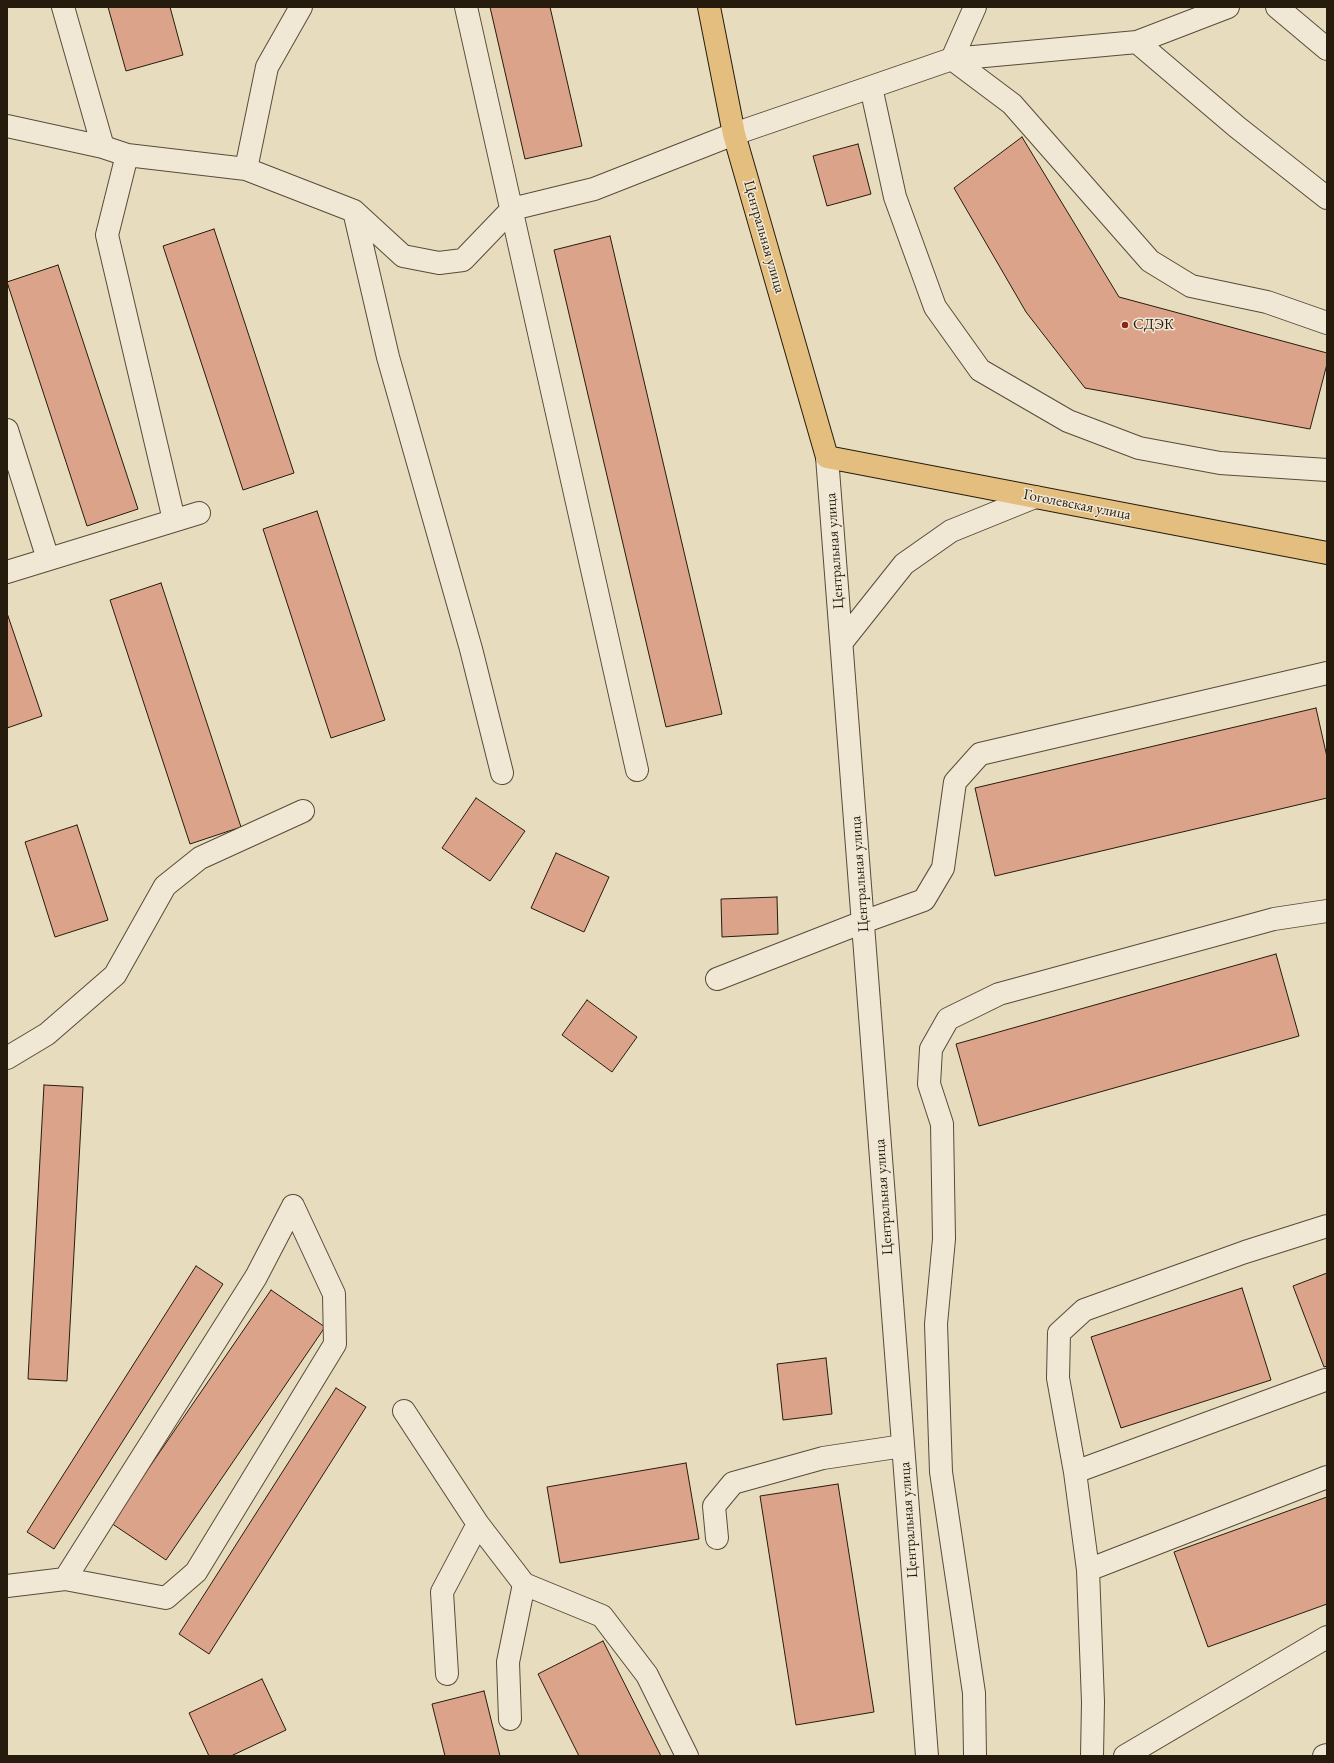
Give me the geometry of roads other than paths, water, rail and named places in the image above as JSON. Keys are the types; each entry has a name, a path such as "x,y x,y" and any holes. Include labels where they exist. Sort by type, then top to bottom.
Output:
{"main road":[{"name":"Центральная улица","path":"709,7 734,134 828,457"},
{"name":"Гоголевская улица","path":"828,457 1327,554"}],"street":[{"path":"63,7 103,147"},
{"path":"246,169 267,66 300,7"},
{"path":"466,7 637,770"},
{"path":"952,59 975,7"},
{"path":"7,126 103,147 127,154 246,169 354,211 404,256 439,263 463,260 512,209 594,189 734,134 952,59 1137,42 1228,7"},
{"path":"1278,7 1327,49"},
{"path":"1137,42 1237,127 1327,198"},
{"path":"952,59 1012,104 1150,261 1191,286 1268,302 1327,323"},
{"path":"871,87 895,197 935,308 980,370 1068,421 1139,448 1220,463 1327,470"},
{"path":"127,154 107,235 174,520"},
{"path":"354,211 388,357 470,649 502,773"},
{"path":"7,430 48,559"},
{"name":"Центральная улица","path":"828,457 927,1756"},
{"path":"842,642 904,564 951,531 1035,497"},
{"path":"7,572 199,513"},
{"path":"717,979 924,900 944,868 955,782 980,754 1327,673"},
{"path":"7,1058 47,1034 114,975 165,886 200,858 303,811"},
{"path":"975,1756 974,1693 941,1472 936,1324 944,1239 942,1124 929,1084 931,1049 948,1019 998,994 1274,919 1327,911"},
{"path":"7,1586 65,1580 166,1598 196,1572 334,1344 334,1294 293,1206 256,1277 65,1580"},
{"path":"1092,1756 1093,1702 1088,1570 1075,1472 1058,1378 1059,1333 1084,1310 1245,1252 1327,1226"},
{"path":"1075,1472 1325,1380"},
{"path":"404,1411 478,1524 524,1584 602,1616 647,1675 687,1756"},
{"path":"717,1538 714,1506 733,1483 823,1458 904,1446"},
{"path":"1088,1570 1327,1478"},
{"path":"447,1674 442,1592 478,1524"},
{"path":"510,1719 508,1662 524,1584"},
{"path":"1126,1756 1327,1637"}],"place":[{"name":"СДЭК","path":"1125,325"}]}
